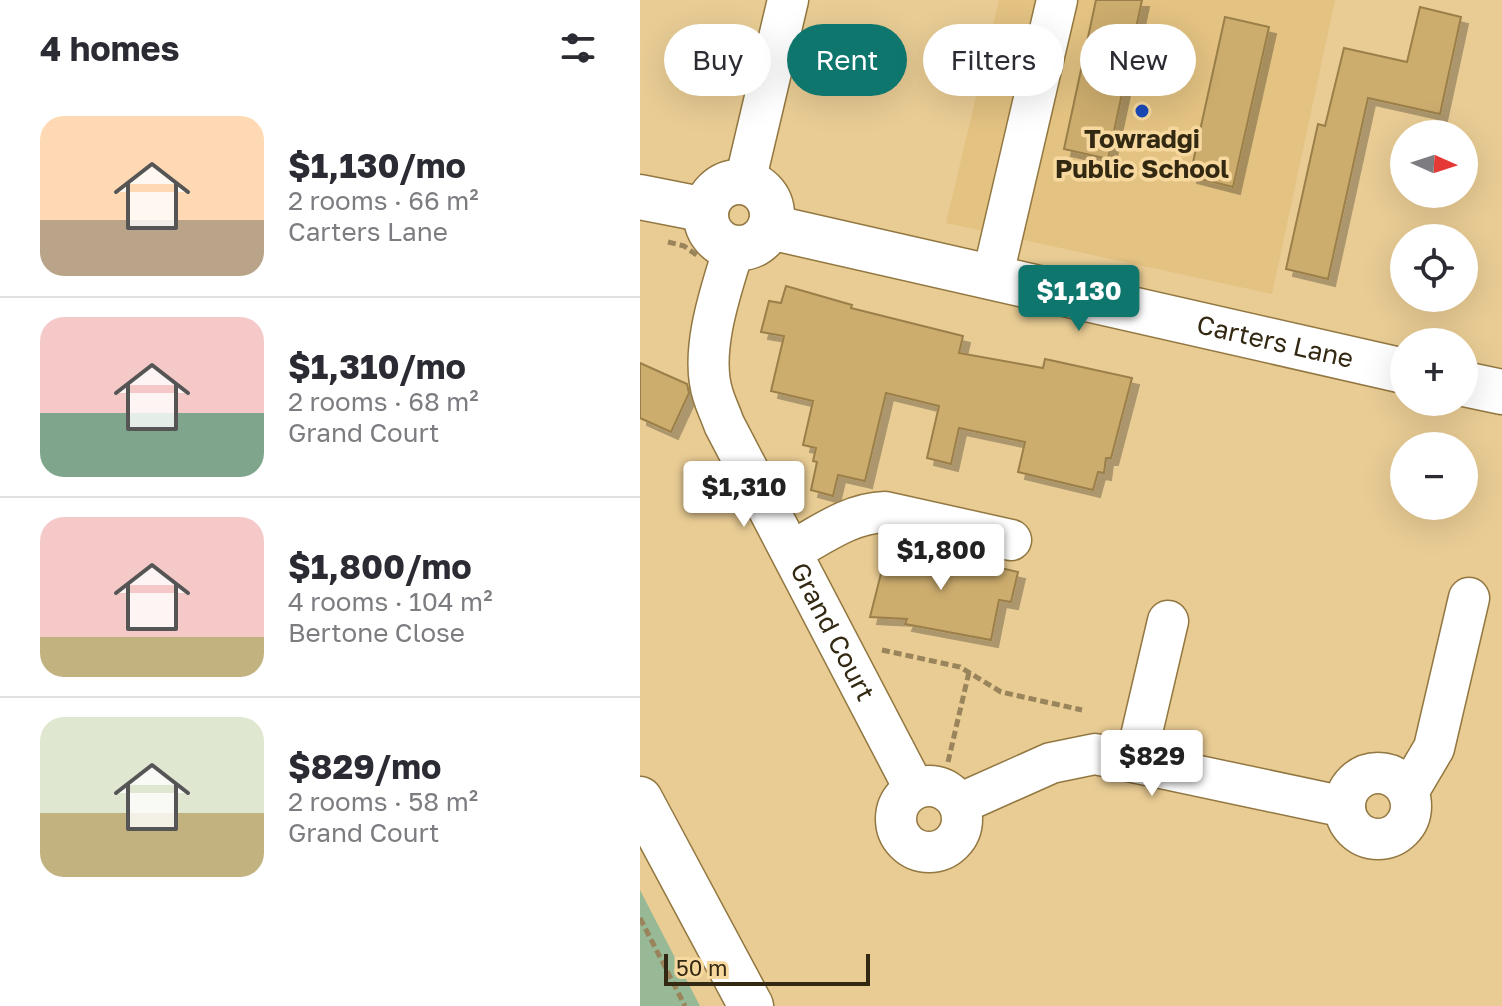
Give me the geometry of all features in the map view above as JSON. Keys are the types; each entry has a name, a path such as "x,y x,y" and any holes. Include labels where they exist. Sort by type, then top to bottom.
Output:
{"main road":[{"path":"745,182 762,191 768,199 772,218 736,248 715,239 706,220 706,210 716,191 725,185 745,182"},
{"path":"640,197 706,210"},
{"name":"Carters Lane","path":"736,248 992,279 1390,368"},
{"path":"1478,387 1502,392"},
{"path":"640,799 751,1006"}],"street":[{"path":"745,182 788,0"},
{"path":"992,279 1057,0"},
{"name":"Grand Court","path":"736,248 712,338 709,366 712,393 724,424 914,788"},
{"path":"792,551 854,517 885,512 1011,540"},
{"path":"959,804 1051,763 1095,754 1345,807 1347,818 1360,834 1369,838 1391,837 1406,823 1411,802 1408,792 1434,748 1469,598"},
{"path":"1135,762 1168,621"},
{"path":"935,785 945,789 959,804 962,815 957,837 939,850 928,853 908,845 896,826 898,804 914,788 935,785"}],"path":[{"path":"661,240 684,246 698,256 736,248"},
{"path":"882,650 960,667 1010,695 1082,710"},
{"path":"948,762 969,672"},
{"path":"640,918 685,1006"}],"shaded area":[{"name":"Towradgi Public School","path":"999,0 1335,0 1272,294 946,223 976,96 1064,96 1064,24 993,24"}],"green space":[{"path":"640,890 700,1006 640,1006"}],"building":[{"path":"1096,0 1142,0 1137,24 1091,24"},
{"path":"1420,7 1461,17 1440,114 1368,98 1328,279 1286,269 1318,124 1325,126 1344,48 1407,62"},
{"path":"1225,17 1269,27 1233,187 1190,176"},
{"path":"1080,74 1080,96 1121,96 1108,159 1064,149"},
{"path":"786,286 852,305 851,308 963,336 959,353 1043,368 1045,359 1132,378 1111,458 1106,458 1104,473 1098,472 1093,490 1018,472 1025,442 959,428 951,464 927,458 939,406 886,393 865,481 838,475 833,496 811,490 817,462 813,461 816,448 803,445 813,401 771,391 784,336 761,332 769,301 781,303"},
{"path":"640,363 687,384 689,393 671,432 640,418"},
{"path":"889,542 1018,572 1011,602 999,600 991,640 905,624 907,619 870,617"}],"place":[{"name":"Towradgi Public School","path":"1142,111"}]}
